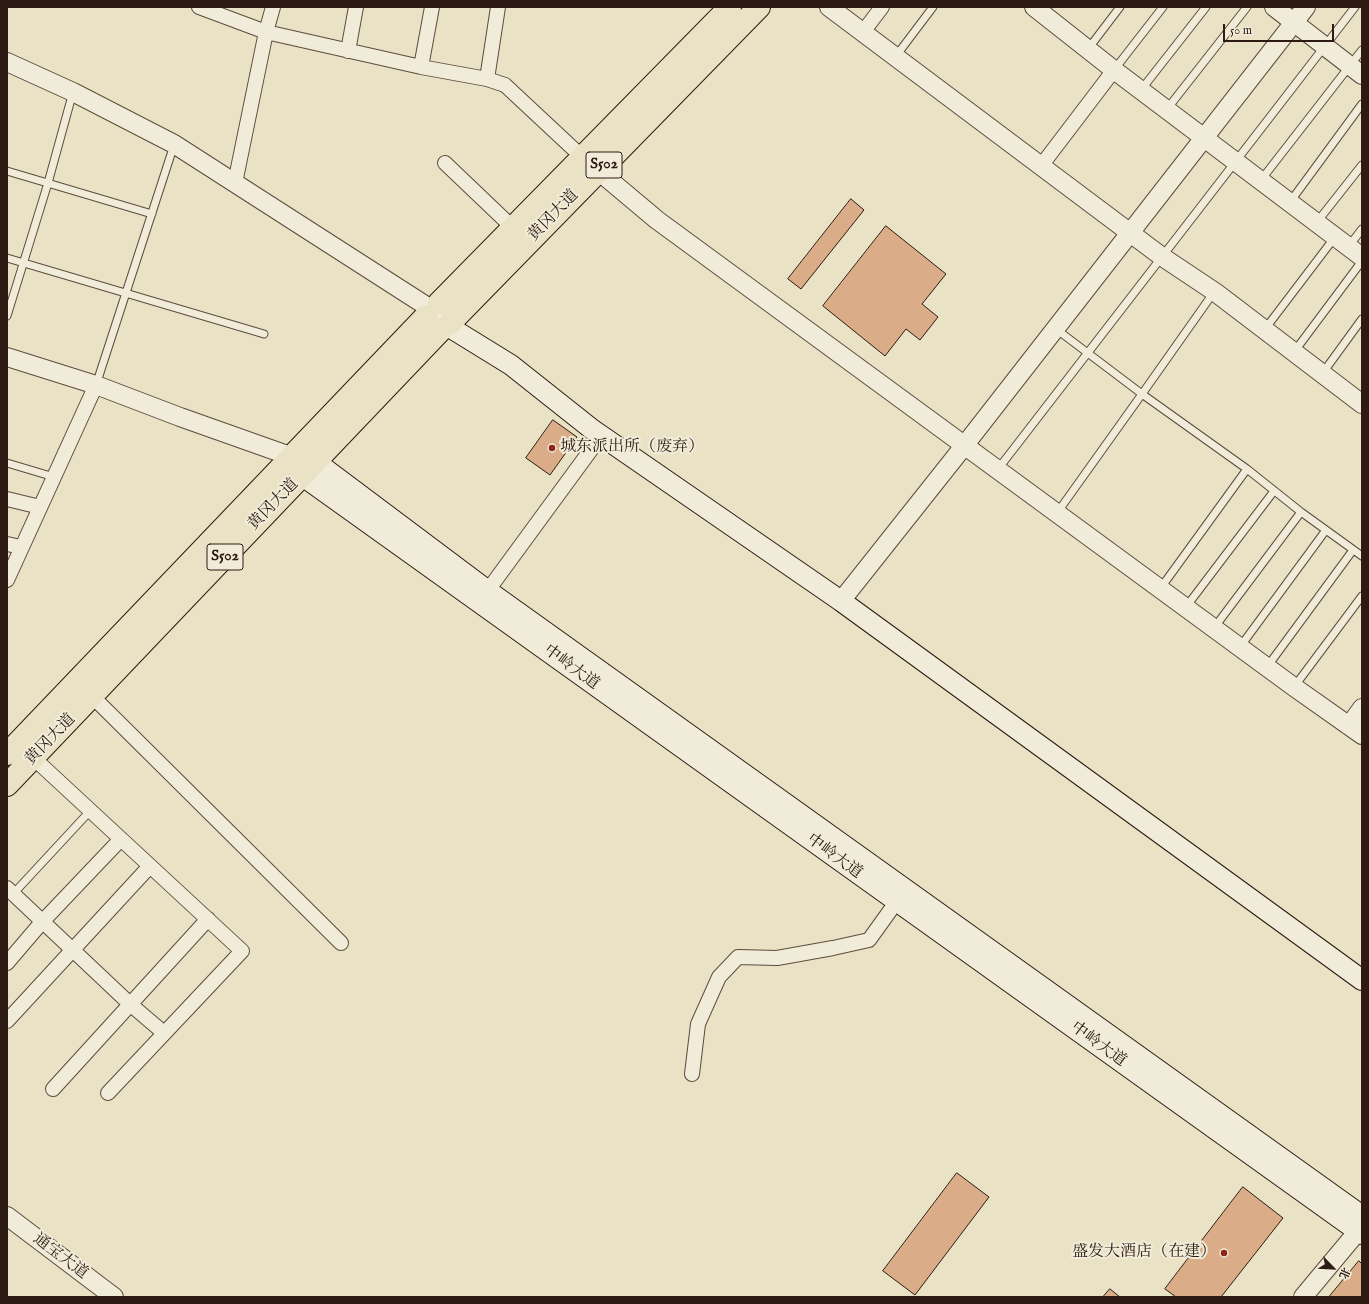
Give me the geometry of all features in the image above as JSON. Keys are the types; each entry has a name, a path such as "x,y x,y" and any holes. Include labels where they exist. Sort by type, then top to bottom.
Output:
{"main road":[{"name":"黄冈大道","path":"7,785 438,316 730,7"},
{"name":"黄冈大道","path":"7,754 438,316 759,7"},
{"path":"438,316 451,328 511,365 601,436 841,601 1362,980"},
{"name":"中岭大道","path":"314,472 897,902 1361,1227"},
{"name":"中岭大道","path":"484,597 1361,1227"}],"street":[{"path":"199,7 266,32 421,67 487,79 505,85 580,155"},
{"path":"235,183 266,32 273,7"},
{"path":"348,50 356,7"},
{"path":"421,67 432,7"},
{"path":"487,79 498,7"},
{"path":"829,7 1162,256 1215,292 1362,404"},
{"path":"863,32 882,7"},
{"path":"1034,7 1114,70 1348,247"},
{"path":"1274,7 1356,70"},
{"path":"841,601 1056,329 1306,7"},
{"path":"7,62 73,92 174,144 438,316"},
{"path":"1041,166 1114,70"},
{"path":"446,163 510,225"},
{"path":"601,173 657,220 964,446 1355,730 1362,708"},
{"path":"7,357 96,385 180,418 290,456"},
{"path":"7,580 96,385"},
{"path":"484,597 601,436"},
{"path":"7,499 40,507"},
{"path":"7,544 21,547"},
{"path":"99,703 341,943"},
{"path":"40,764 242,951 108,1093"},
{"path":"7,963 42,922 121,838"},
{"path":"7,1020 150,866"},
{"path":"10,891 130,1004 164,1033"},
{"path":"692,1074 698,1024 719,977 738,957 777,958 869,940 897,902"},
{"path":"53,1089 208,919"},
{"name":"通宝大道","path":"7,1216 114,1297"},
{"path":"1303,1297 1361,1227"}],"lane":[{"path":"896,56 934,7"},
{"path":"1088,49 1120,7"},
{"path":"1114,70 1163,7"},
{"path":"1141,90 1206,7"},
{"path":"1167,110 1247,7"},
{"path":"998,470 1355,7"},
{"path":"1261,180 1356,70 1362,50"},
{"path":"7,316 48,183 73,92"},
{"path":"1290,202 1362,104"},
{"path":"96,385 174,144"},
{"path":"1316,222 1362,165"},
{"path":"7,170 152,214"},
{"path":"1264,330 1348,247 1362,229"},
{"path":"7,258 264,334"},
{"path":"1294,352 1362,261"},
{"path":"1057,513 1215,292"},
{"path":"1322,374 1362,319"},
{"path":"1056,329 1142,394 1247,469 1301,512 1362,556"},
{"path":"7,463 54,477"},
{"path":"1160,589 1247,469"},
{"path":"1186,608 1274,491"},
{"path":"1214,628 1301,512"},
{"path":"1240,647 1326,530"},
{"path":"1267,667 1354,550"},
{"path":"1294,687 1362,596"},
{"path":"10,891 90,810"}],"building":[{"path":"851,199 864,210 801,289 788,279"},
{"path":"886,226 946,274 922,304 938,317 920,340 906,329 885,356 823,306"},
{"name":"城东派出所（废弃）","path":"553,420 577,437 550,475 526,458"},
{"path":"957,1173 989,1197 915,1295 883,1271"},
{"name":"盛发大酒店（在建）","path":"1243,1187 1283,1218 1221,1297 1176,1297 1165,1289"},
{"path":"1359,1261 1362,1264 1362,1297 1329,1297"},
{"path":"1110,1289 1120,1297 1103,1297"}],"place":[{"name":"城东派出所（废弃）","path":"552,448"},
{"name":"盛发大酒店（在建）","path":"1224,1253"}]}
